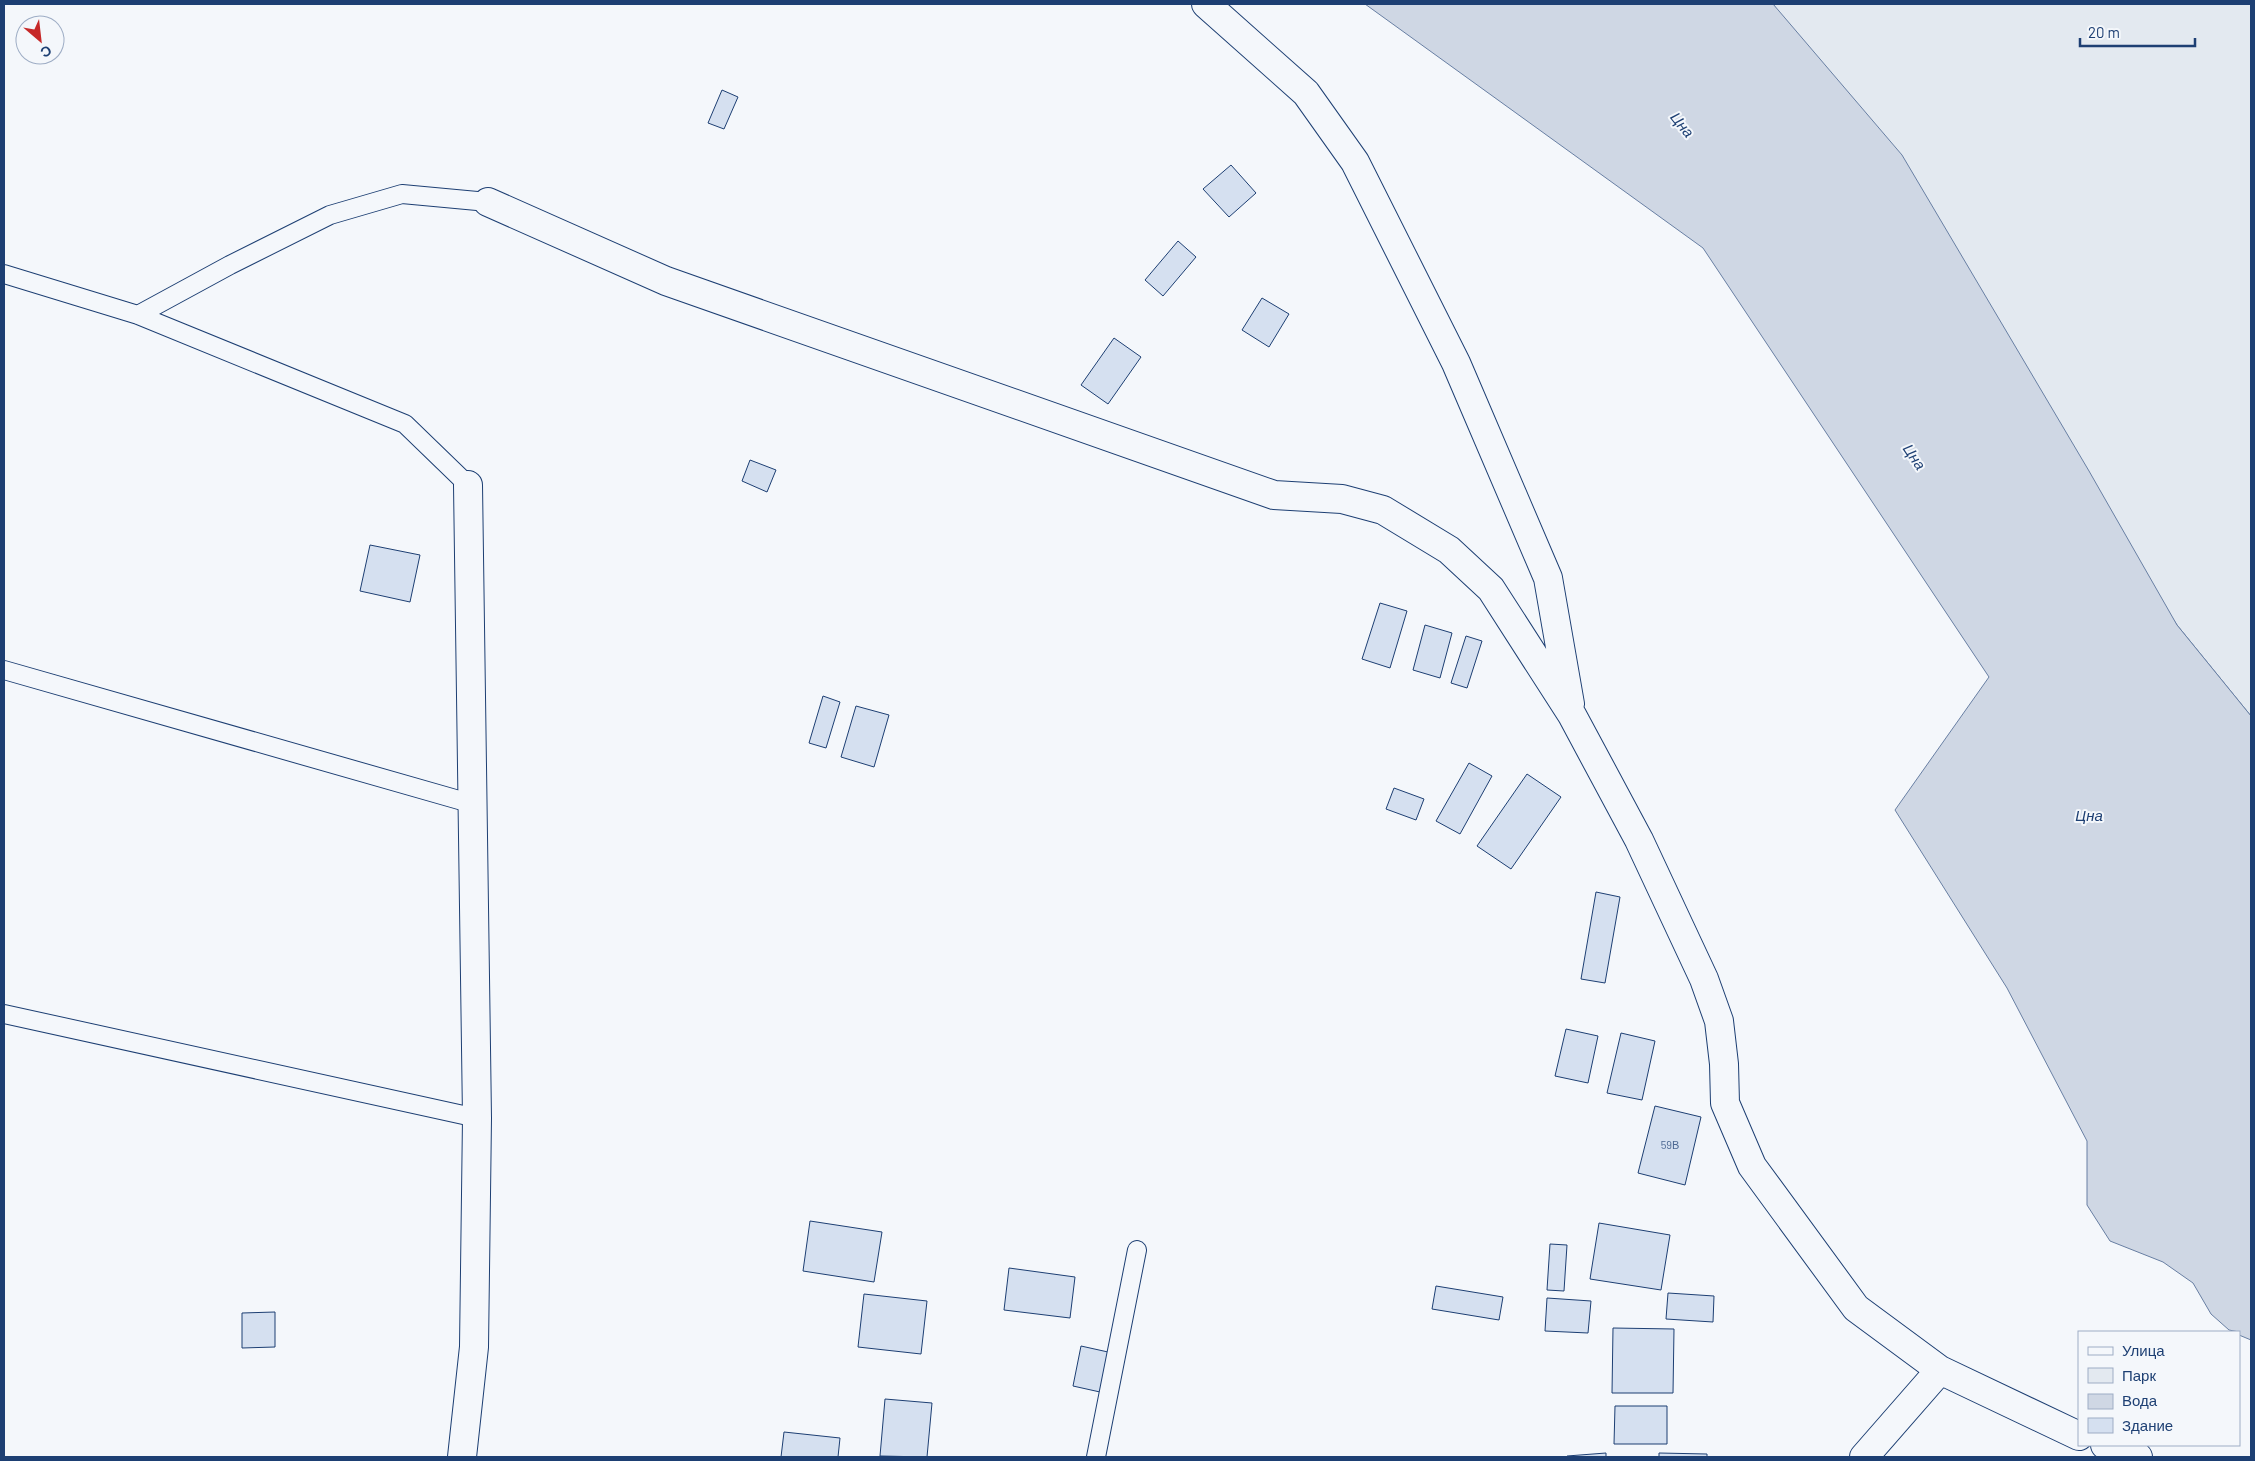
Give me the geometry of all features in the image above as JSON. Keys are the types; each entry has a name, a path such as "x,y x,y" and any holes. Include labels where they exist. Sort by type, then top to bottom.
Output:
{"street":[{"path":"1206,4 1306,93 1355,162 1456,362 1548,578 1572,715"},
{"path":"488,202 666,281 1274,495 1342,499 1383,510 1449,550 1491,589 1572,715 1639,840 1704,979 1719,1022 1724,1064 1725,1103 1752,1166 1856,1308 1940,1370 2078,1436"},
{"path":"462,1457 474,1347 478,1118 468,485"},
{"path":"1864,1457 1940,1370"},
{"path":"2108,1446 2138,1457"}],"lane":[{"path":"138,315 230,265 330,215 402,194 488,202"},
{"path":"4,274 138,315 405,424 468,485"},
{"path":"4,670 473,804"},
{"path":"4,1014 478,1118"},
{"path":"1096,1457 1137,1250"}],"green space":[{"path":"1773,4 2251,4 2251,716 2177,625"}],"water":[{"name":"Цна","path":"1365,4 1773,4 1902,155 2089,471 2177,625 2251,716 2251,1340 2240,1335 2240,1331 2229,1330 2211,1314 2193,1283 2163,1262 2110,1241 2087,1205 2087,1141 2007,988 1895,810 1989,677 1703,248"}],"building":[{"path":"722,90 738,97 724,129 708,123"},
{"path":"1231,165 1256,193 1229,217 1203,189"},
{"path":"1178,241 1196,257 1163,296 1145,280"},
{"path":"1262,298 1289,314 1269,347 1242,330"},
{"path":"1114,338 1141,357 1108,404 1081,385"},
{"path":"750,460 776,470 767,492 742,481"},
{"path":"370,545 420,555 410,602 360,591"},
{"path":"1380,603 1407,611 1390,668 1362,659"},
{"path":"1425,625 1452,633 1440,678 1413,670"},
{"path":"1466,636 1482,641 1467,688 1451,683"},
{"path":"823,696 840,702 826,748 809,743"},
{"path":"856,706 889,715 874,767 841,757"},
{"path":"1469,763 1492,776 1460,834 1436,821"},
{"path":"1527,774 1561,797 1511,869 1477,846"},
{"path":"1394,788 1424,799 1416,820 1386,809"},
{"path":"1596,892 1620,897 1605,983 1581,979"},
{"path":"1566,1029 1598,1036 1588,1083 1555,1076"},
{"path":"1621,1033 1655,1041 1642,1100 1607,1093"},
{"path":"1655,1106 1701,1117 1685,1185 1638,1173"},
{"path":"810,1221 882,1232 874,1282 803,1271"},
{"path":"1599,1223 1670,1235 1661,1290 1590,1279"},
{"path":"1550,1244 1567,1245 1564,1291 1547,1290"},
{"path":"1009,1268 1075,1277 1070,1318 1004,1310"},
{"path":"1436,1286 1503,1297 1499,1320 1432,1309"},
{"path":"1668,1293 1714,1296 1713,1322 1666,1319"},
{"path":"864,1294 927,1301 921,1354 858,1347"},
{"path":"1547,1298 1591,1301 1588,1333 1545,1331"},
{"path":"275,1312 275,1347 242,1348 242,1313"},
{"path":"1613,1328 1674,1329 1673,1393 1612,1393"},
{"path":"1081,1346 1108,1352 1100,1392 1073,1386"},
{"path":"885,1399 932,1403 927,1457 880,1456"},
{"path":"1615,1406 1667,1406 1667,1444 1614,1444"},
{"path":"784,1432 840,1438 838,1457 781,1457"},
{"path":"1606,1453 1606,1457 1567,1457 1567,1456"},
{"path":"1659,1453 1707,1454 1707,1457 1659,1457"}]}
